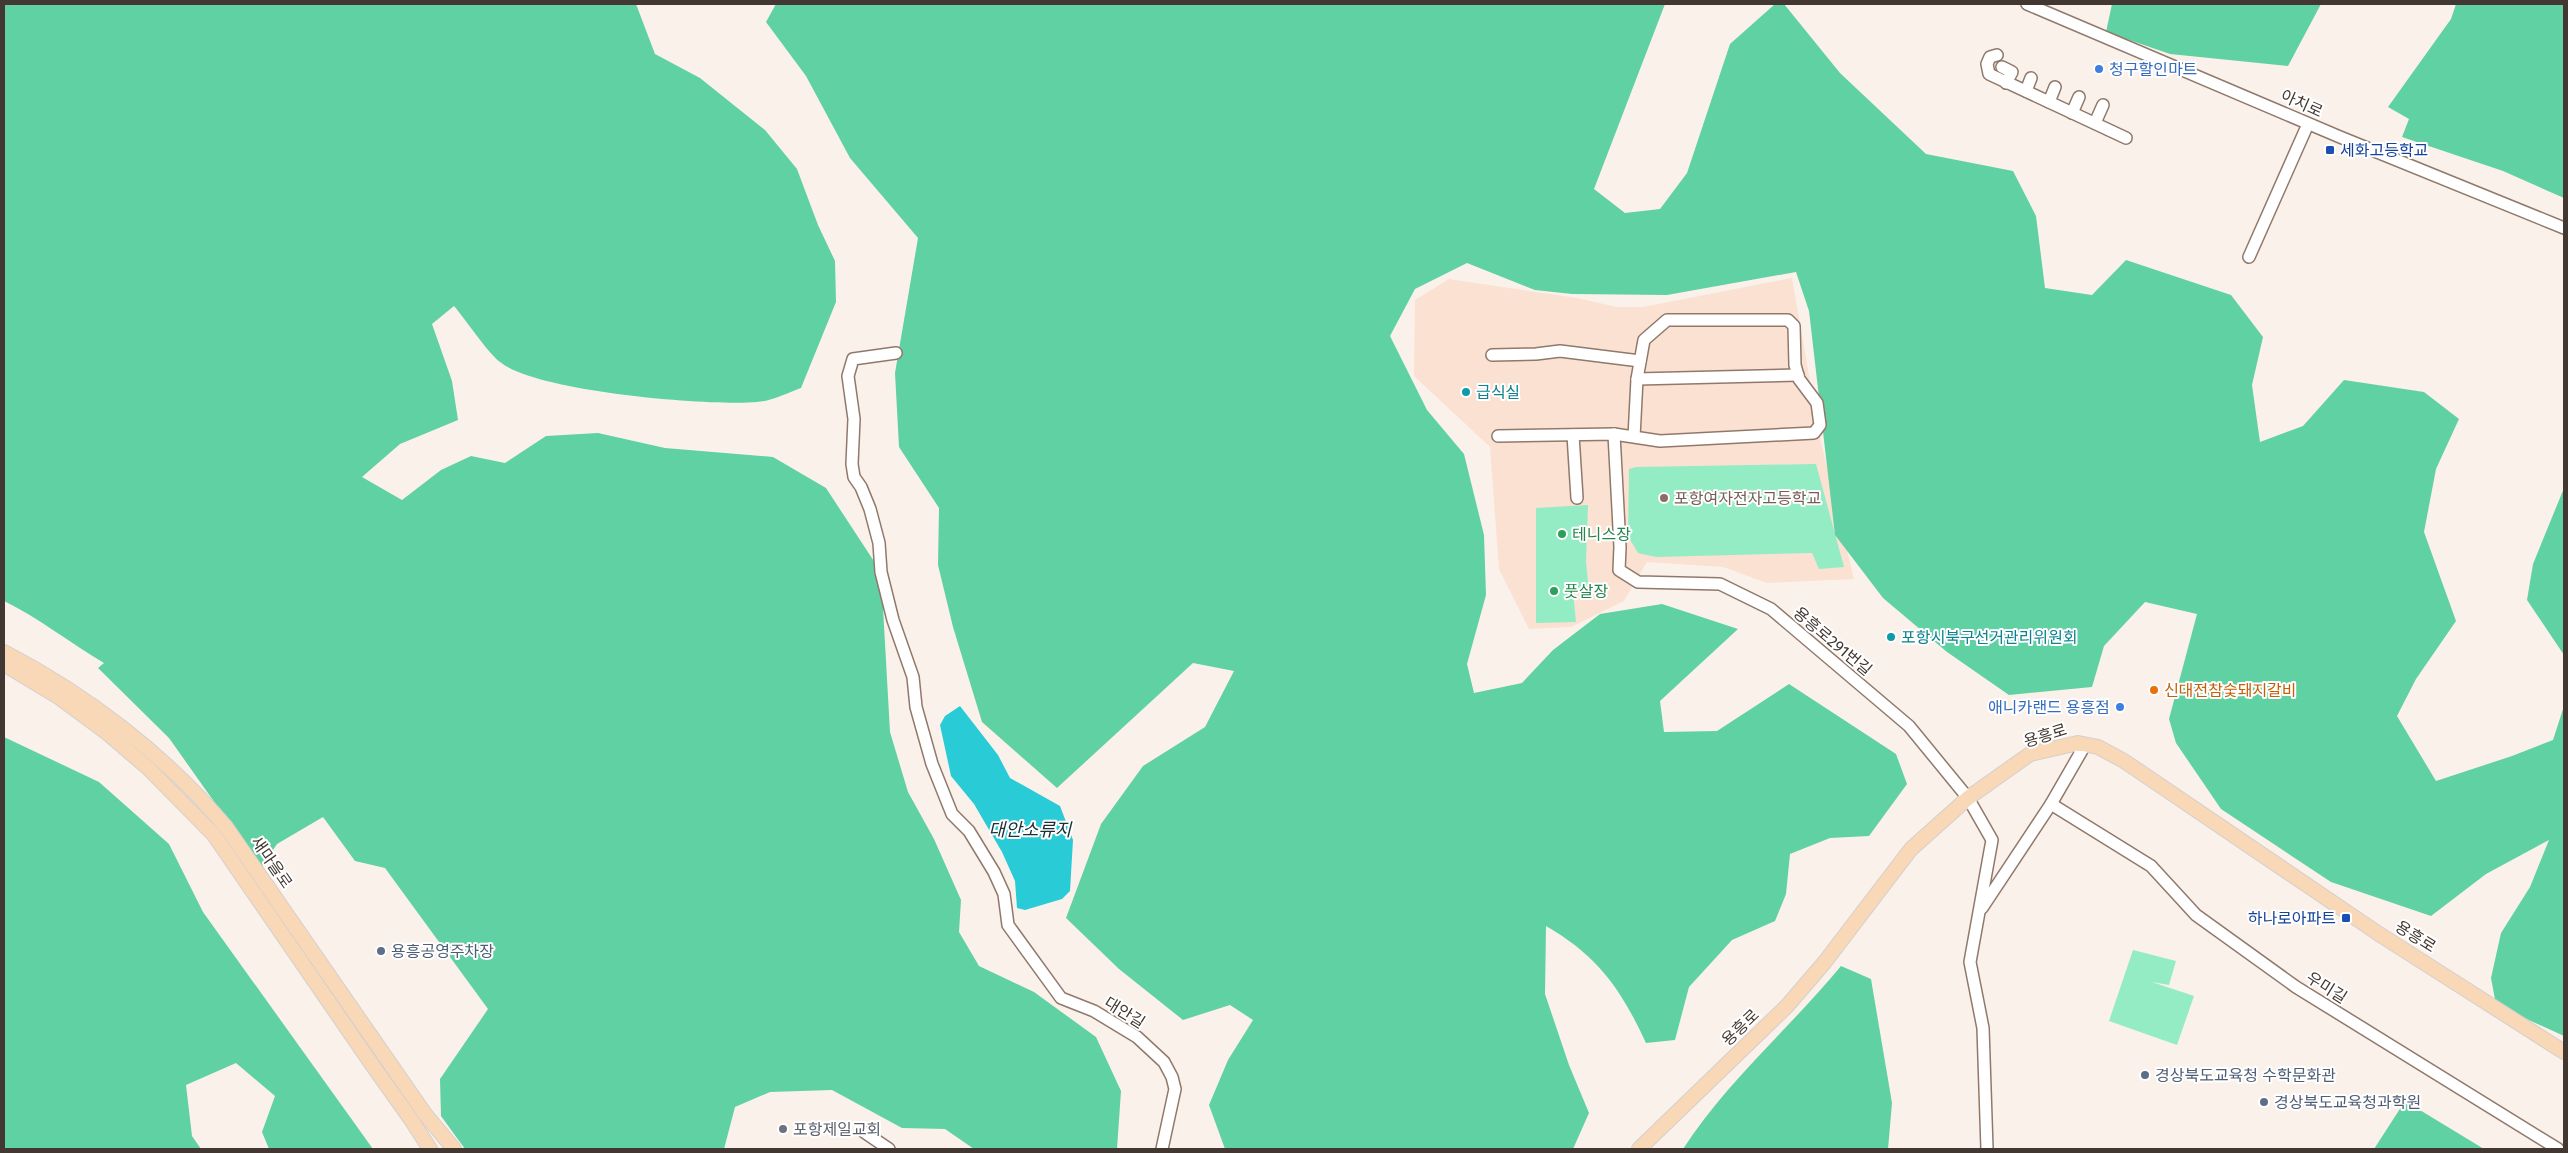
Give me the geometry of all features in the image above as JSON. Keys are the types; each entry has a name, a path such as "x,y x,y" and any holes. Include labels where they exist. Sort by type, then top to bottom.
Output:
{"main road":[{"name":"새마을로","path":"4,652 48,676 94,706 134,737 201,798 226,827 425,1114 454,1149"},
{"name":"새마을로","path":"4,664 60,698 106,732 148,768 214,835 430,1149"},
{"name":"용흥로","path":"1639,1149 1787,1006 1824,963 1911,849 1968,798 2030,754 2078,743 2098,748 2124,761 2355,918 2564,1052"}],"street":[{"name":"아치로","path":"2027,4 2308,124 2564,228"},
{"path":"1997,56 1990,57 1987,64 1989,74 2126,138"},
{"path":"2002,68 2012,72 2006,83"},
{"path":"2026,91 2031,78"},
{"path":"2049,102 2055,87"},
{"path":"2072,113 2079,97"},
{"path":"2096,123 2103,104"},
{"path":"2249,257 2308,124"},
{"path":"1498,436 1614,434 1660,441 1814,433 1820,425 1817,403 1798,375 1794,326 1788,320 1667,320 1644,340 1637,379 1634,437"},
{"path":"1492,355 1536,354 1560,351 1640,361"},
{"name":"대안길","path":"896,353 853,359 848,376 854,419 852,464 854,477 862,487 879,543 881,572 893,620 913,677 916,707 932,764 952,814 969,831 994,872 1004,894 1008,925 1061,998 1094,1011 1137,1036 1164,1062 1172,1077 1175,1089 1162,1149"},
{"path":"1637,379 1798,375"},
{"name":"용흥로291번길","path":"1614,434 1620,547 1619,570 1638,582 1720,584 1771,610 1909,726 1968,798 1992,840 1970,962 1983,1028 1987,1149"},
{"path":"1573,435 1576,498"},
{"path":"1980,911 2051,804 2085,745"},
{"name":"우미길","path":"2051,804 2096,830 2151,866 2196,915 2296,987 2558,1149"},
{"path":"864,1132 889,1149"}],"shaded area":[{"name":"포항여자전자고등학교","path":"1792,278 1820,438 1854,579 1767,583 1723,567 1647,562 1624,601 1571,627 1529,629 1499,569 1490,447 1414,376 1415,300 1449,279 1577,298 1617,307 1643,307"}],"green space":[{"path":"4,4 636,4 655,54 700,78 765,130 797,169 818,225 835,261 836,302 801,388 763,401 733,403 624,395 549,381 520,372 500,362 483,344 454,306 432,324 452,381 458,420 400,444 362,477 402,500 441,470 471,456 505,463 546,436 598,433 665,448 773,457 826,488 881,572 890,732 908,792 934,839 961,900 959,932 979,966 1034,992 1096,1037 1121,1091 1117,1149 974,1149 945,1129 902,1128 832,1090 770,1092 735,1107 724,1149 465,1149 441,1116 440,1079 488,1009 385,868 355,861 323,817 277,844 261,868 169,738 98,668 104,663 30,615 4,601"},
{"path":"776,4 1665,4 1594,189 1625,213 1660,209 1687,173 1730,44 1775,4 1784,4 1840,73 1926,154 2013,171 2036,216 2045,288 2092,295 2126,260 2231,295 2263,337 2252,385 2260,442 2303,426 2344,380 2424,392 2459,419 2436,469 2424,532 2456,621 2416,679 2397,716 2436,781 2512,756 2553,740 2564,706 2564,1036 2496,1005 2491,978 2501,933 2530,887 2549,840 2486,874 2431,916 2331,882 2221,809 2176,743 2169,719 2197,614 2145,602 2104,646 2092,687 2009,695 1947,652 1883,598 1835,535 1809,311 1796,272 1667,295 1572,294 1535,290 1467,263 1415,289 1390,336 1427,410 1464,454 1484,535 1486,595 1467,664 1474,693 1522,683 1553,650 1600,614 1662,604 1738,629 1660,701 1664,732 1717,731 1789,684 1896,754 1907,784 1869,836 1830,838 1790,854 1786,894 1775,921 1732,940 1689,987 1675,1040 1646,1043 1627,1006 1606,976 1580,949 1546,926 1545,994 1569,1065 1589,1113 1573,1149 1225,1149 1209,1105 1228,1060 1253,1020 1230,1005 1183,1020 1119,969 1066,918 1101,824 1143,766 1205,727 1234,671 1193,663 1057,788 982,722 953,627 938,565 939,508 899,447 895,373 918,238 850,158 806,76 766,22"},
{"path":"2112,4 2321,4 2288,66 2170,54 2106,32"},
{"path":"2456,4 2564,4 2564,198 2503,171 2402,137 2409,119 2388,107 2451,19"},
{"path":"1816,464 1844,567 1819,569 1812,553 1656,557 1638,553 1628,536 1629,469 1636,467"},
{"path":"2564,488 2564,655 2527,600 2533,564"},
{"path":"1588,505 1586,562 1589,592 1573,592 1576,622 1536,623 1536,508"},
{"path":"4,737 99,782 169,844 203,912 373,1149 269,1149 262,1132 275,1096 236,1063 186,1085 192,1136 201,1149 4,1149"},
{"path":"2133,950 2176,961 2169,985 2152,982 2194,996 2177,1045 2109,1021"},
{"path":"1841,966 1871,979 1892,1103 1888,1149 1683,1149 1719,1100"},
{"path":"2405,1101 2484,1149 2374,1149"}],"water":[{"name":"대안소류지","path":"960,706 998,755 1010,778 1060,806 1073,840 1070,891 1062,899 1025,910 1017,908 1015,881 1002,852 974,804 951,776 940,725 945,716"}],"place":[{"name":"청구할인마트","path":"2099,69"},
{"name":"세화고등학교","path":"2330,150"},
{"name":"급식실","path":"1466,392"},
{"name":"포항여자전자고등학교","path":"1664,498"},
{"name":"테니스장","path":"1562,534"},
{"name":"풋살장","path":"1554,591"},
{"name":"포항시북구선거관리위원회","path":"1891,637"},
{"name":"신대전참숯돼지갈비","path":"2154,690"},
{"name":"애니카랜드 용흥점","path":"2120,707"},
{"name":"하나로아파트","path":"2346,918"},
{"name":"용흥공영주차장","path":"381,951"},
{"name":"경상북도교육청 수학문화관","path":"2145,1075"},
{"name":"경상북도교육청과학원","path":"2264,1102"},
{"name":"포항제일교회","path":"783,1129"}]}
